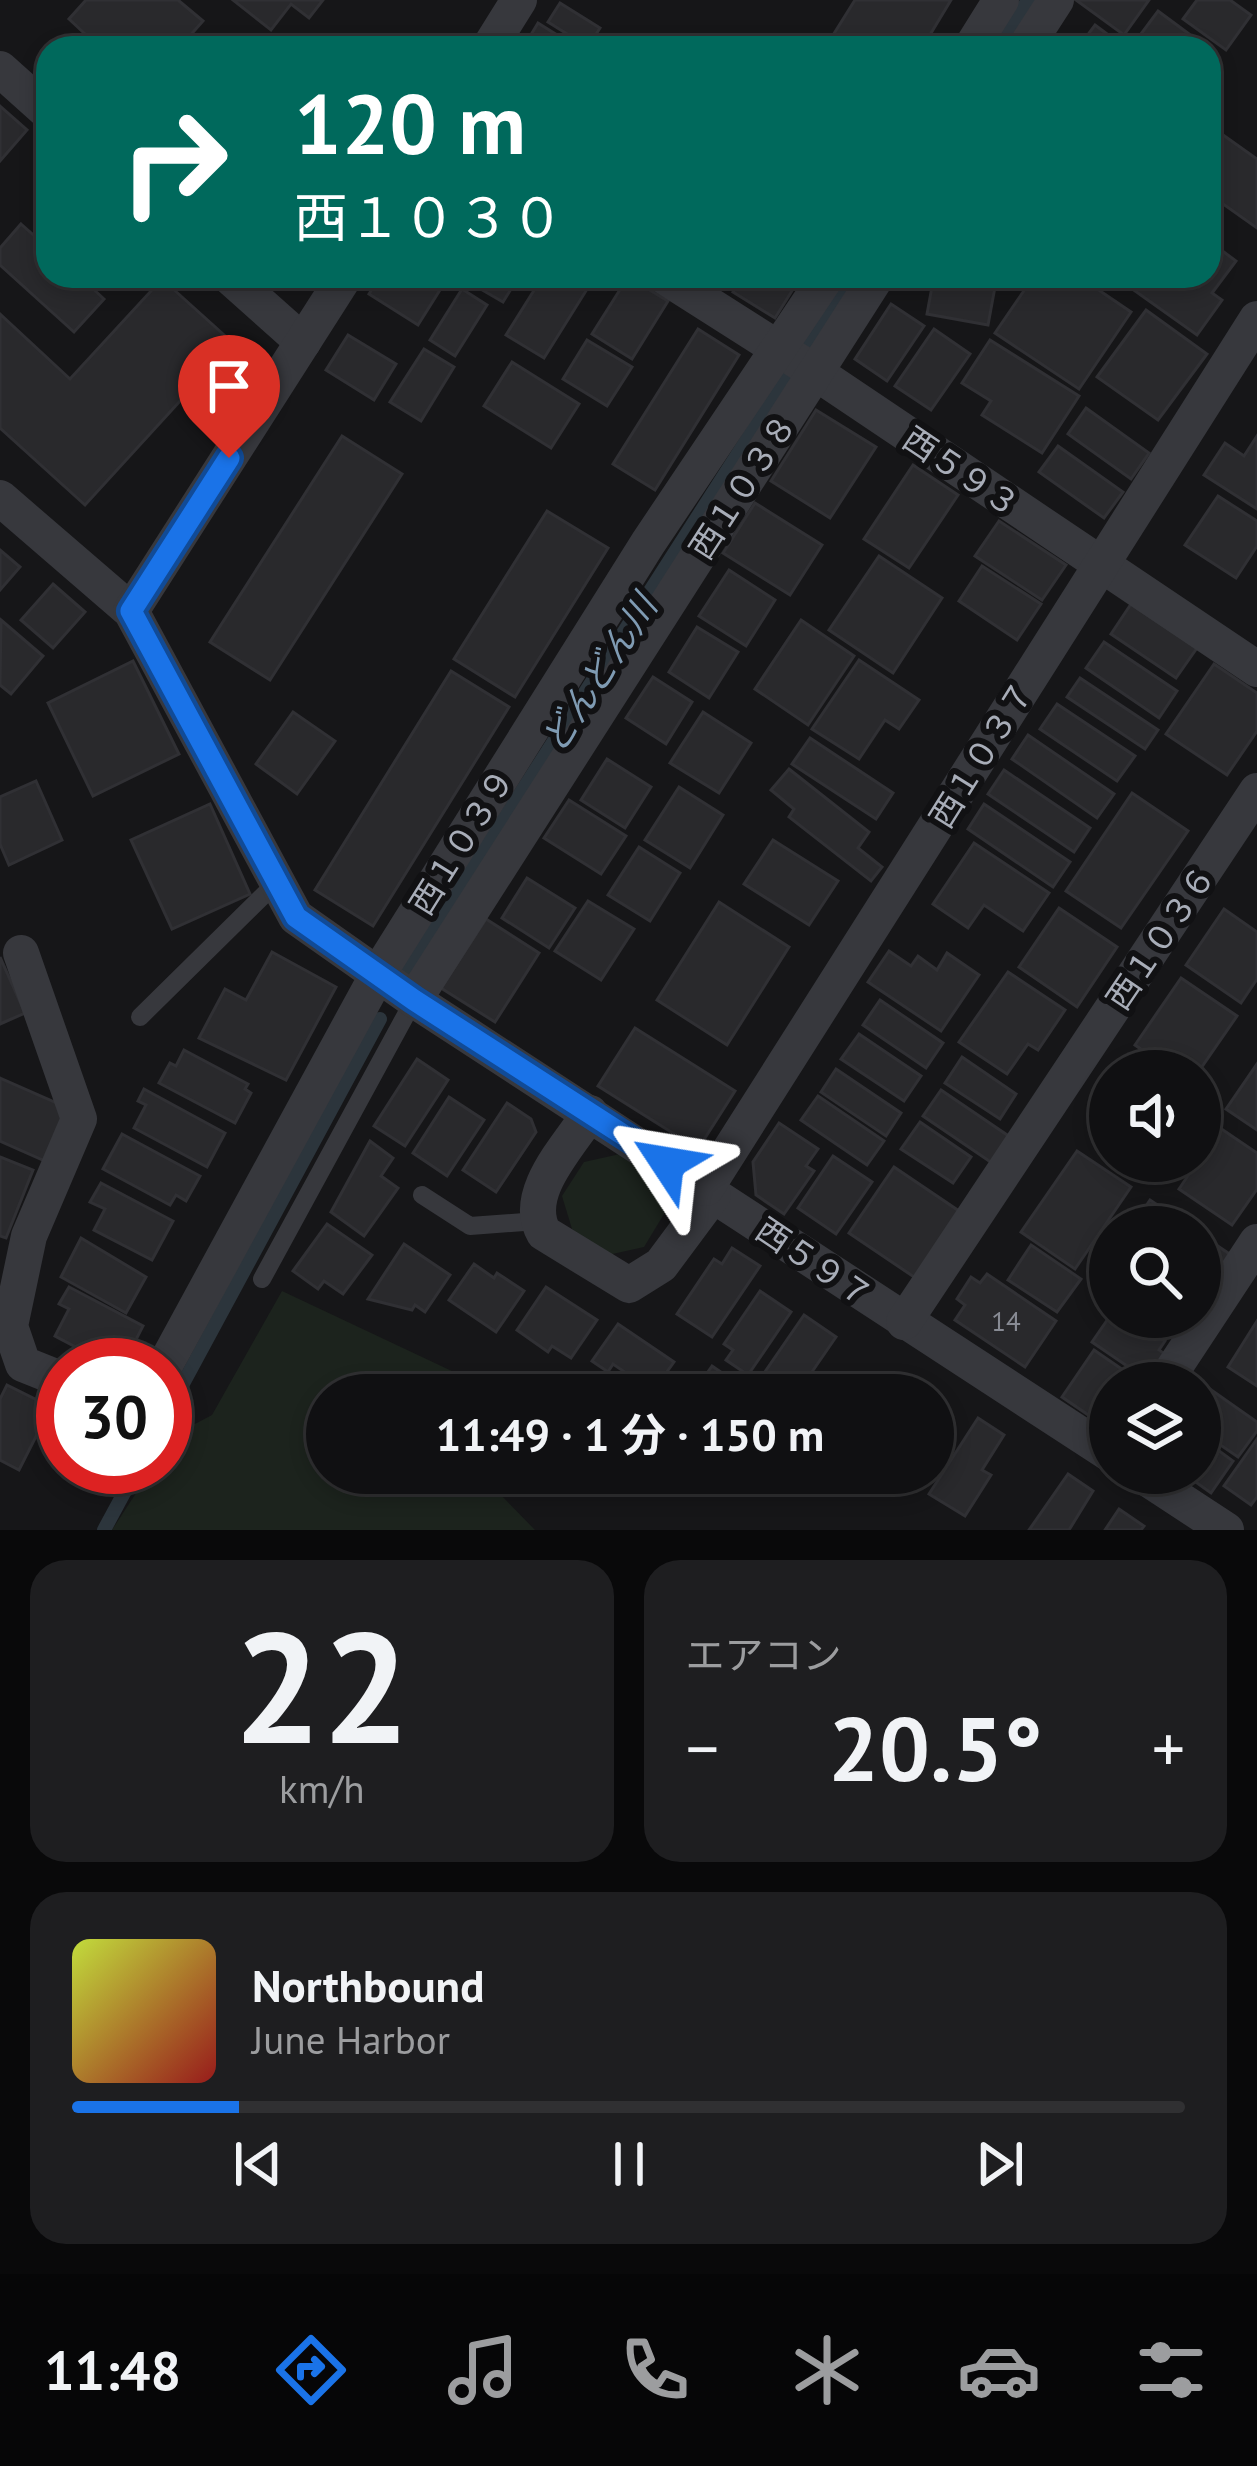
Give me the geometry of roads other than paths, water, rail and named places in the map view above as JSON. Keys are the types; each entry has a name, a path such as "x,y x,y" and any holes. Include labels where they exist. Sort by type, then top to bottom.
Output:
{"street":[{"path":"496,36 519,0"},
{"path":"978,36 1001,0"},
{"path":"1033,36 1056,0"},
{"path":"0,69 36,101"},
{"path":"242,288 302,342"},
{"path":"131,611 337,288"},
{"name":"西５９３","path":"683,288 1257,669"},
{"name":"西１０３９","path":"180,1338 378,974 648,543 819,288"},
{"name":"西１０３８","path":"414,1000 869,288"},
{"name":"西１０３７","path":"537,1221 544,1233 628,1285 661,1265 1257,320"},
{"name":"西５９７","path":"0,498 131,611 296,917 414,1000 1089,1441"},
{"name":"西１０３６","path":"904,1322 1257,791"},
{"path":"21,953 79,1119 29,1236 10,1325 22,1364 36,1369"},
{"path":"537,1221 538,1193 590,1113"},
{"path":"1178,1362 1257,1243"},
{"path":"1171,1494 1226,1530"}],"lane":[{"path":"140,1017 277,882"},
{"path":"262,1279 414,1000"},
{"path":"422,1195 470,1226 537,1221"}],"waterway":[{"name":"どんどん川","path":"1005,36 1028,0"},
{"name":"どんどん川","path":"809,342 843,288"},
{"name":"どんどん川","path":"408,969 787,377"},
{"name":"どんどん川","path":"192,1367 380,1019"},
{"name":"どんどん川","path":"104,1530 123,1494"}]}
